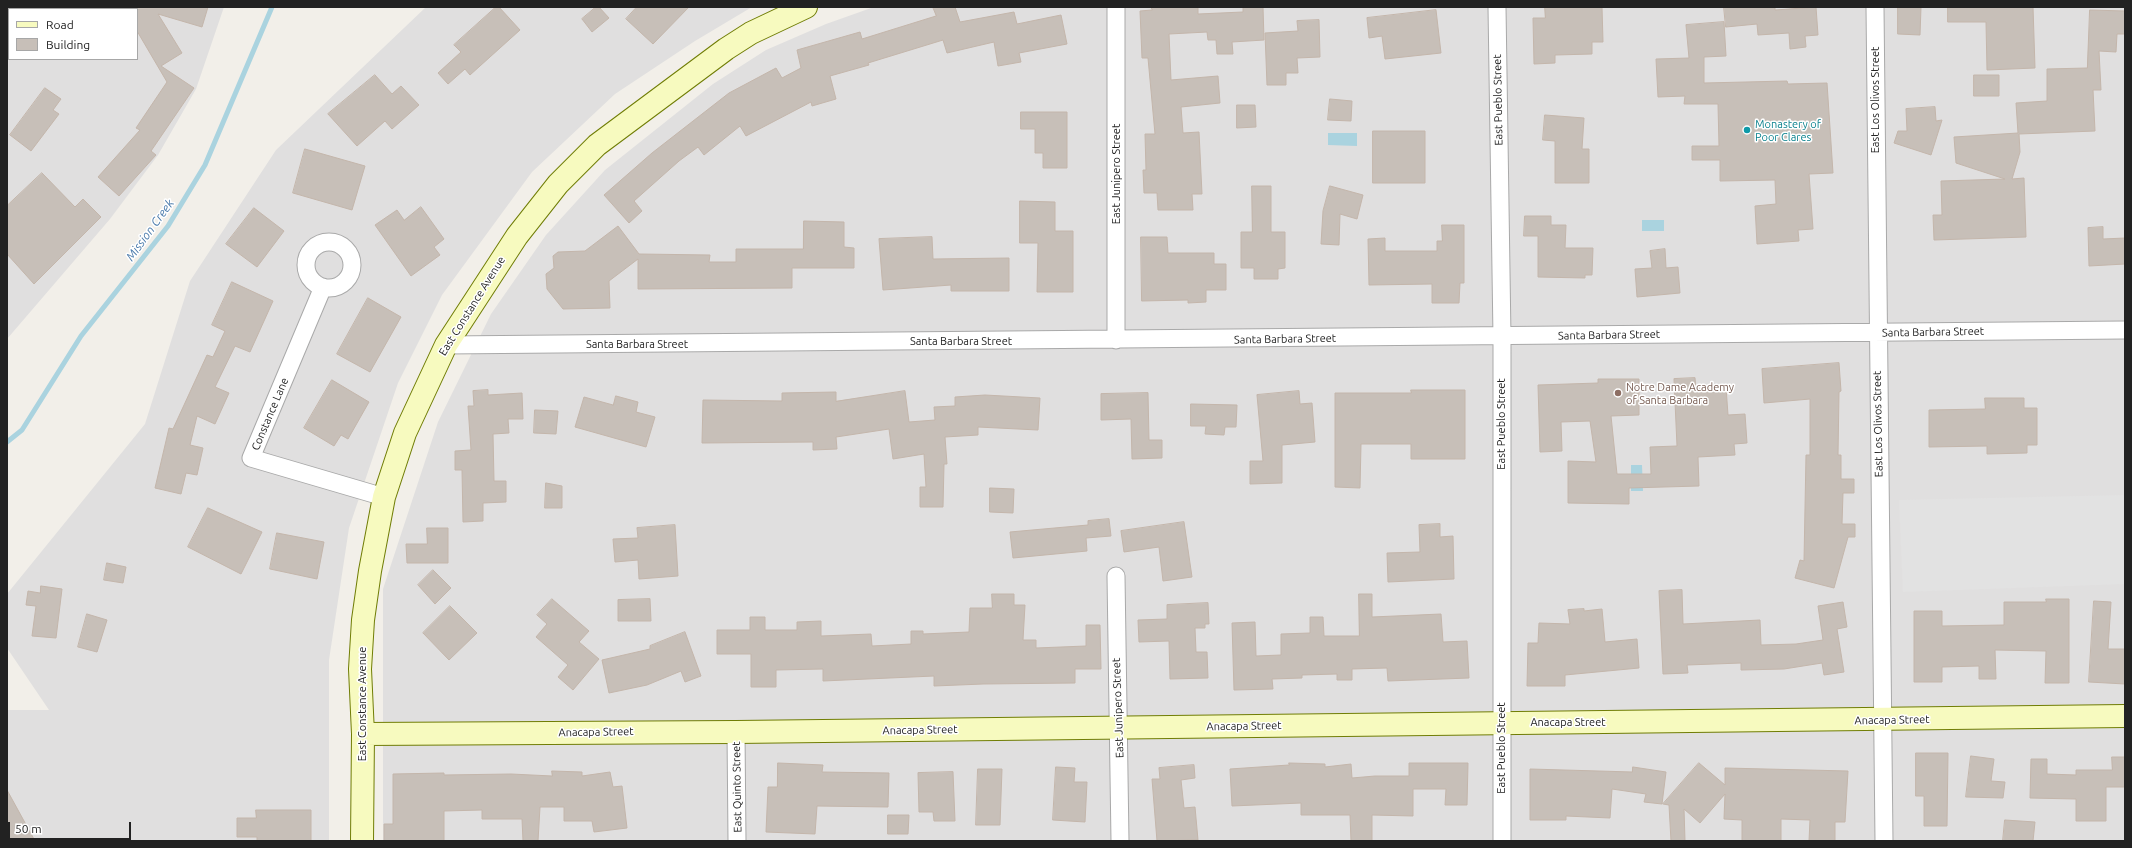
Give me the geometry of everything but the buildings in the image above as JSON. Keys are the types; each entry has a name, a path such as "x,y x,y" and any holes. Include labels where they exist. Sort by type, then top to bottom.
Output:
{"street":[{"name":"East Constance Avenue","path":"362,841 363,734 360,669 364,620 384,497 405,433 446,345 517,236 575,166 596,145 705,63 751,33 806,7"},
{"name":"East Junipero Street","path":"1116,7 1116,340"},
{"name":"East Pueblo Street","path":"1497,7 1502,337 1500,722 1502,841"},
{"name":"East Los Olivos Street","path":"1875,7 1881,720 1884,841"},
{"name":"Constance Lane","path":"323,287 251,458 384,497"},
{"name":"Santa Barbara Street","path":"446,345 1502,337 2125,330"},
{"name":"East Junipero Street","path":"1116,576 1120,841"},
{"name":"Anacapa Street","path":"363,734 736,732 2125,716"},
{"name":"East Quinto Street","path":"736,732 737,841"}],"shaded area":[{"path":"7,7 224,7 196,89 158,155 110,219 7,339"},
{"path":"426,7 752,7 695,41 615,94 532,172 442,295 398,383 349,528 329,660 329,841 7,841 7,710 49,710 7,648 7,594 145,424 190,281 276,150"},
{"path":"874,7 2125,7 2125,841 383,841 383,589 438,422 491,314 546,235 605,170 713,84 766,50 826,24"},
{"path":"2125,495 2125,584 1903,592 1899,500"}],"water":[{"path":"1328,133 1357,133 1357,146 1328,145"},
{"path":"1642,220 1664,220 1664,231 1642,231"},
{"path":"1631,465 1642,465 1643,491 1631,491"}],"waterway":[{"name":"Mission Creek","path":"7,442 22,430 81,336 168,226 205,165 272,7"}],"place":[{"name":"Monastery of Poor Clares","path":"1747,130"},
{"name":"Notre Dame Academy of Santa Barbara","path":"1618,393"}]}
